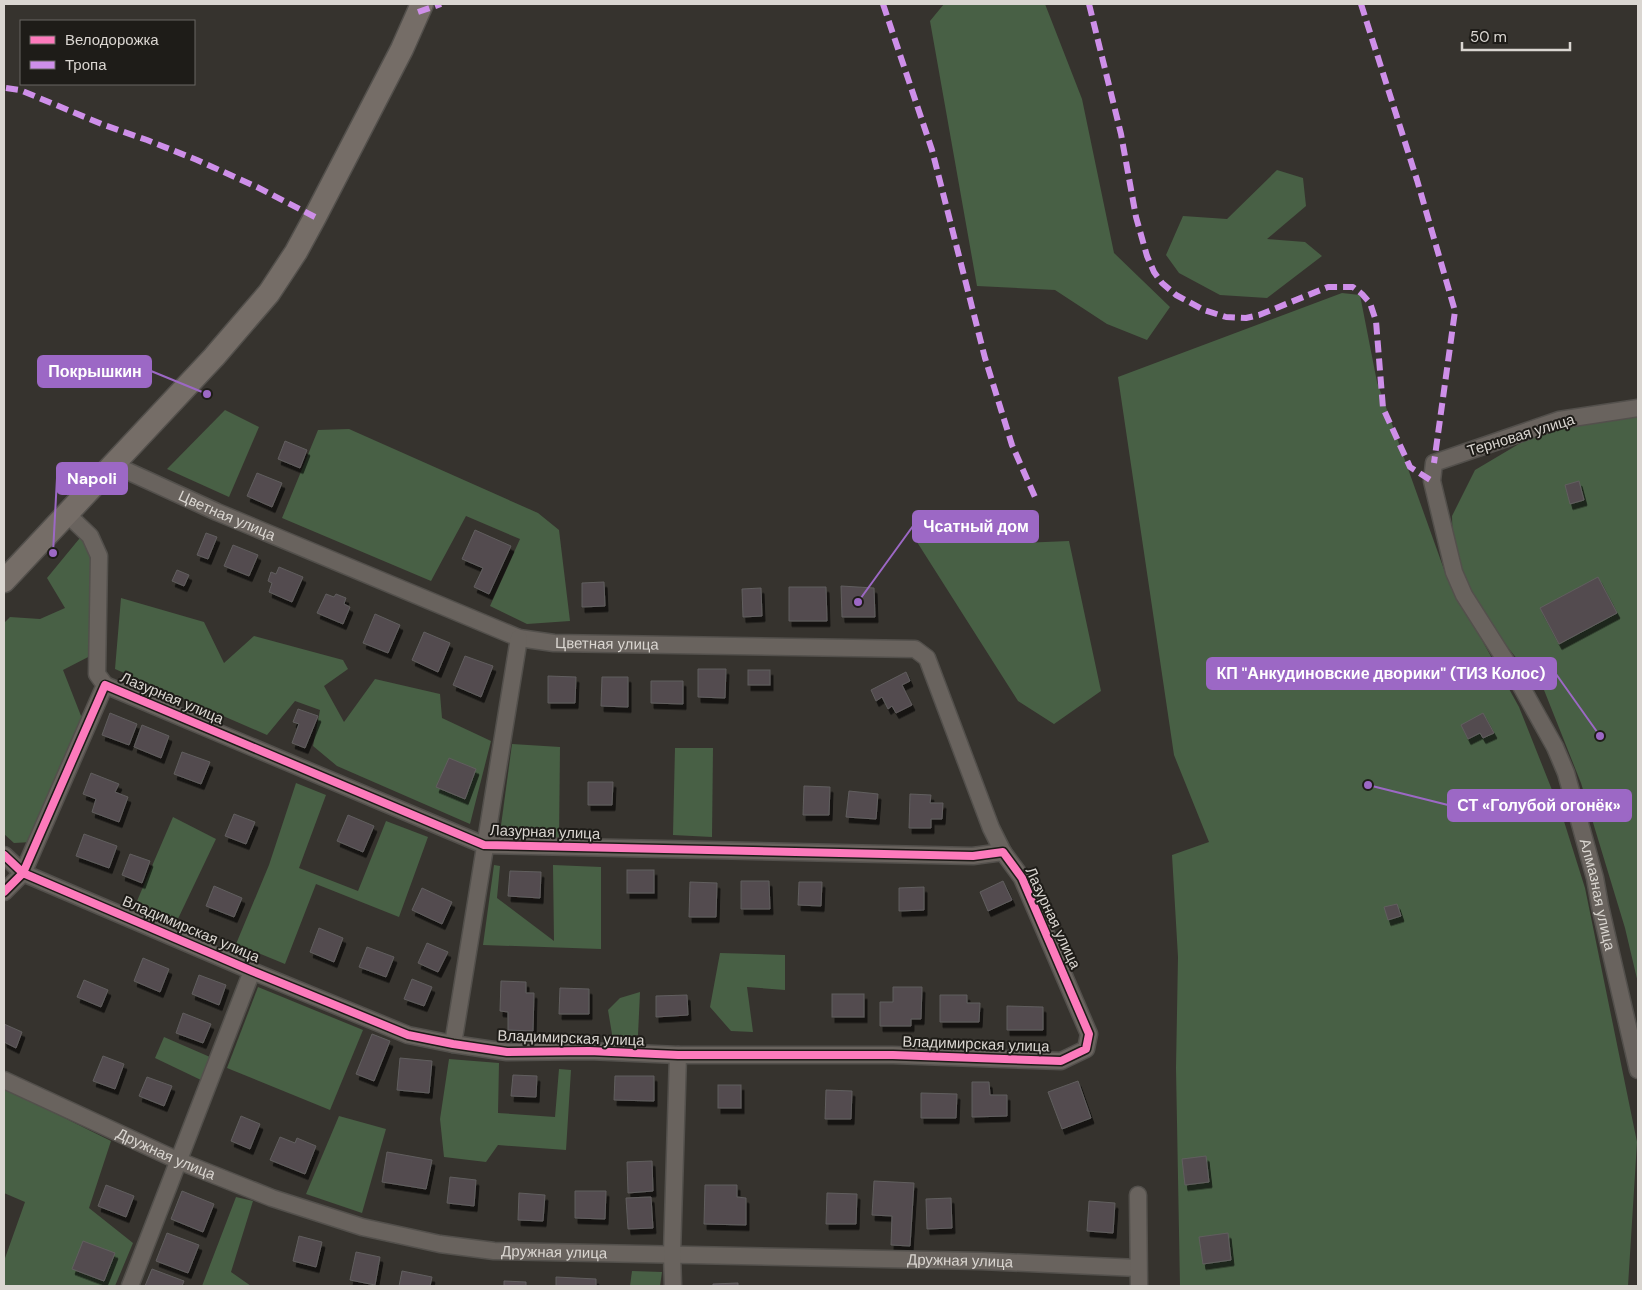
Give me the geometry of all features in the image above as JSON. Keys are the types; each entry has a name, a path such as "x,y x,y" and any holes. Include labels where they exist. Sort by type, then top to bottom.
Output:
{"street":[{"path":"4,581 246,321 280,276 296,252 315,217 402,49 422,4"},
{"name":"Терновая улица","path":"1432,480 1434,463 1559,420 1638,408"},
{"name":"Цветная улица","path":"112,464 217,512 519,638 554,643 915,649 927,658 991,828 1003,852"},
{"name":"Алмазная улица","path":"1432,480 1454,572 1464,595 1537,712 1566,773 1596,878 1600,906 1638,1070"},
{"path":"67,514 90,536 99,556 97,674 105,685"},
{"path":"454,1044 484,845 519,638"},
{"name":"Лазурная улица","path":"23,873 105,685 484,845 973,856 1003,852 1022,878 1089,1034 1086,1049"},
{"path":"4,855 23,873 4,892"},
{"name":"Владимирская улица","path":"23,873 252,971 408,1034 454,1044 507,1052 589,1051 678,1055 893,1055 1061,1061 1086,1049"},
{"path":"130,1286 252,971"},
{"path":"673,1286 672,1254 678,1055"},
{"name":"Дружная улица","path":"4,1080 178,1160 272,1198 362,1227 440,1244 494,1251 981,1261 1138,1268"},
{"path":"1138,1195 1139,1286"}],"green space":[{"path":"944,4 1045,4 1082,99 1114,253 1170,307 1147,340 1107,324 1055,290 977,286 930,21"},
{"path":"1277,170 1303,178 1306,206 1267,239 1305,242 1322,256 1267,298 1220,295 1179,273 1166,255 1183,216 1227,219"},
{"path":"1342,293 1360,295 1377,382 1446,575 1519,707 1562,815 1585,888 1637,1142 1628,1286 1180,1286 1176,1068 1178,957 1172,855 1209,842 1174,755 1118,377"},
{"path":"1638,408 1638,983 1625,928 1581,783 1544,690 1480,613 1453,549 1452,516 1475,470 1559,420"},
{"path":"225,410 259,427 229,497 167,469"},
{"path":"349,429 538,513 559,530 570,621 527,624 490,606 520,539 466,516 431,581 282,518 318,430"},
{"path":"84,533 99,559 94,654 63,670 83,721 32,842 14,843 4,834 4,623 10,617 40,619 65,608 47,578"},
{"path":"999,536 1021,543 1069,541 1101,691 1054,724 1018,701 917,542"},
{"path":"121,598 204,622 224,663 254,636 343,660 348,669 324,686 344,722 375,679 440,694 442,718 491,741 470,824 337,766 313,746 320,710 295,701 267,735 115,669"},
{"path":"512,744 560,747 559,840 500,833"},
{"path":"675,748 713,748 712,837 673,835"},
{"path":"296,783 326,795 299,868 358,891 386,821 428,837 399,917 316,884 285,964 236,944 269,865"},
{"path":"173,817 216,839 175,925 134,908"},
{"path":"494,865 500,866 497,898 554,941 553,865 601,867 601,949 483,945"},
{"path":"720,953 785,955 785,990 747,987 753,1032 731,1031 710,1007"},
{"path":"258,987 363,1030 330,1110 227,1068"},
{"path":"640,992 638,1035 613,1040 608,1010 620,998"},
{"path":"164,1037 210,1057 201,1080 155,1058"},
{"path":"449,1059 499,1063 498,1113 555,1117 559,1069 571,1070 566,1150 498,1145 486,1162 444,1157 440,1119"},
{"path":"4,1088 111,1141 89,1208 133,1243 115,1286 4,1286 4,1261 25,1202 4,1193"},
{"path":"339,1116 386,1129 362,1213 306,1194"},
{"path":"236,1197 253,1201 231,1272 251,1286 202,1286"},
{"path":"632,1271 662,1272 660,1286 630,1286"}],"building":[{"path":"285,441 307,450 300,468 278,459"},
{"path":"257,473 282,483 272,507 247,496"},
{"path":"1579,481 1584,500 1570,504 1565,485"},
{"path":"475,530 511,546 489,594 474,587 483,568 462,559"},
{"path":"206,533 217,537 208,559 197,555"},
{"path":"233,545 258,555 249,576 224,566"},
{"path":"279,567 303,577 292,602 269,592 272,583 268,581 271,572 276,574"},
{"path":"177,570 189,575 184,586 172,581"},
{"path":"1598,577 1617,613 1559,644 1540,608"},
{"path":"604,582 605,606 582,607 582,583"},
{"path":"841,586 874,588 875,617 842,617"},
{"path":"789,587 826,587 827,621 789,621"},
{"path":"761,588 762,616 743,617 742,589"},
{"path":"326,594 334,597 336,594 346,598 344,604 350,607 343,624 317,613"},
{"path":"375,614 400,625 388,653 363,643"},
{"path":"424,632 450,643 438,672 412,660"},
{"path":"465,656 493,666 481,697 453,685"},
{"path":"698,669 726,669 725,698 698,697"},
{"path":"748,670 770,670 770,685 748,685"},
{"path":"906,672 910,681 902,685 912,705 896,713 892,706 888,709 882,697 876,701 871,690"},
{"path":"548,676 576,677 575,703 548,703"},
{"path":"602,677 628,677 628,707 601,706"},
{"path":"651,681 683,681 683,704 651,703"},
{"path":"298,709 318,716 305,748 292,743 299,724 293,722"},
{"path":"110,713 137,724 129,745 102,735"},
{"path":"1483,713 1494,733 1483,738 1480,733 1468,739 1461,725"},
{"path":"142,725 169,736 161,758 134,747"},
{"path":"182,752 210,762 201,784 174,774"},
{"path":"449,758 476,769 465,799 436,787"},
{"path":"91,773 119,784 115,792 128,797 119,822 92,812 96,799 83,794"},
{"path":"588,782 613,782 612,805 588,805"},
{"path":"804,786 830,787 829,815 803,815"},
{"path":"849,791 878,794 876,819 846,817"},
{"path":"910,794 931,795 930,803 943,803 942,819 931,819 931,828 909,828"},
{"path":"234,814 255,822 246,844 225,836"},
{"path":"348,815 374,826 363,852 337,841"},
{"path":"84,834 117,846 109,868 76,856"},
{"path":"130,854 150,861 142,883 122,875"},
{"path":"627,870 654,870 654,893 627,893"},
{"path":"510,871 541,872 540,898 508,896"},
{"path":"741,881 769,881 770,909 741,909"},
{"path":"1003,881 1012,900 988,911 980,892"},
{"path":"690,882 717,883 716,917 689,917"},
{"path":"799,882 822,882 821,906 798,905"},
{"path":"214,886 242,898 234,917 206,906"},
{"path":"924,887 924,910 899,911 899,888"},
{"path":"422,888 452,902 442,924 412,910"},
{"path":"1397,904 1401,916 1388,920 1384,907"},
{"path":"319,928 343,938 334,962 310,952"},
{"path":"427,943 448,952 438,972 418,963"},
{"path":"367,947 394,957 386,977 359,967"},
{"path":"143,958 169,969 160,992 134,981"},
{"path":"199,975 226,985 219,1005 192,994"},
{"path":"412,979 432,987 424,1006 404,999"},
{"path":"84,980 108,990 101,1007 77,997"},
{"path":"501,981 526,982 526,993 534,993 533,1031 508,1030 508,1012 500,1011"},
{"path":"893,987 922,987 921,1019 911,1019 911,1026 880,1026 880,1002 893,1002"},
{"path":"560,988 589,989 589,1014 559,1014"},
{"path":"832,994 864,994 864,1017 832,1017"},
{"path":"687,995 688,1015 656,1017 656,996"},
{"path":"940,995 967,995 967,1003 980,1003 979,1022 940,1022"},
{"path":"1007,1006 1043,1007 1043,1030 1007,1030"},
{"path":"183,1013 211,1024 203,1043 176,1033"},
{"path":"4,1024 22,1032 16,1048 4,1042"},
{"path":"372,1034 390,1041 374,1081 356,1074"},
{"path":"103,1056 124,1064 115,1089 93,1081"},
{"path":"400,1058 432,1061 429,1093 397,1090"},
{"path":"513,1075 537,1076 536,1097 511,1096"},
{"path":"615,1076 654,1076 654,1101 614,1100"},
{"path":"147,1077 172,1086 164,1106 139,1096"},
{"path":"1078,1081 1091,1118 1062,1129 1048,1092"},
{"path":"972,1082 989,1082 990,1095 1007,1095 1007,1116 972,1117"},
{"path":"718,1085 741,1085 741,1108 718,1108"},
{"path":"826,1090 852,1091 851,1119 825,1119"},
{"path":"921,1093 957,1094 956,1118 921,1118"},
{"path":"241,1116 260,1124 250,1149 231,1141"},
{"path":"280,1137 295,1143 297,1138 316,1146 305,1174 270,1160"},
{"path":"387,1152 432,1160 426,1189 382,1182"},
{"path":"1206,1156 1209,1182 1185,1185 1182,1159"},
{"path":"652,1161 653,1191 628,1193 627,1162"},
{"path":"450,1177 476,1180 474,1206 447,1203"},
{"path":"874,1181 914,1183 910,1246 891,1245 892,1216 872,1215"},
{"path":"106,1185 134,1196 126,1217 98,1206"},
{"path":"705,1185 737,1185 737,1197 746,1198 746,1225 704,1224"},
{"path":"182,1191 214,1204 203,1232 171,1219"},
{"path":"575,1191 606,1191 605,1219 575,1218"},
{"path":"519,1193 545,1195 543,1221 518,1220"},
{"path":"827,1193 857,1194 856,1224 826,1224"},
{"path":"651,1197 653,1228 628,1229 626,1198"},
{"path":"951,1198 952,1228 927,1229 926,1199"},
{"path":"1089,1201 1115,1203 1113,1233 1087,1231"},
{"path":"167,1233 199,1245 188,1273 156,1261"},
{"path":"1228,1233 1231,1260 1203,1264 1199,1237"},
{"path":"299,1236 322,1242 316,1267 293,1261"},
{"path":"83,1241 115,1253 104,1281 72,1269"},
{"path":"356,1252 380,1257 375,1285 350,1280"},
{"path":"152,1269 184,1281 182,1286 145,1286"},
{"path":"402,1271 432,1277 430,1286 399,1286"},
{"path":"556,1277 596,1279 596,1286 556,1286"},
{"path":"504,1281 526,1282 526,1286 504,1286"},
{"path":"738,1283 738,1286 713,1286 713,1284"}],"marked path":[{"path":"418,12 441,4"},
{"path":"883,4 932,150 985,358 1012,445 1035,497"},
{"path":"1089,4 1121,134 1136,217 1147,256 1154,272 1162,283 1176,295 1204,310 1226,317 1246,318 1259,315 1328,287 1353,287 1370,303 1376,321 1383,408 1410,467 1432,481"},
{"path":"1361,4 1417,180 1455,311 1434,463"},
{"path":"6,88 20,90 104,125 197,160 257,187 315,217"}],"cycle path":[{"path":"4,855 23,873 252,971 408,1035 453,1044 507,1052 589,1051 678,1055 893,1055 1061,1061 1086,1049 1089,1034 1022,878 1003,852 973,856 484,845 105,685 23,873 4,892"}],"place":[{"name":"Покрышкин","path":"207,394"},
{"name":"Napoli","path":"53,553"},
{"name":"Чсатный дом","path":"858,602"},
{"name":"КП \"Анкудиновские дворики\" (ТИЗ Колос)","path":"1600,736"},
{"name":"СТ «Голубой огонёк»","path":"1368,785"}]}
